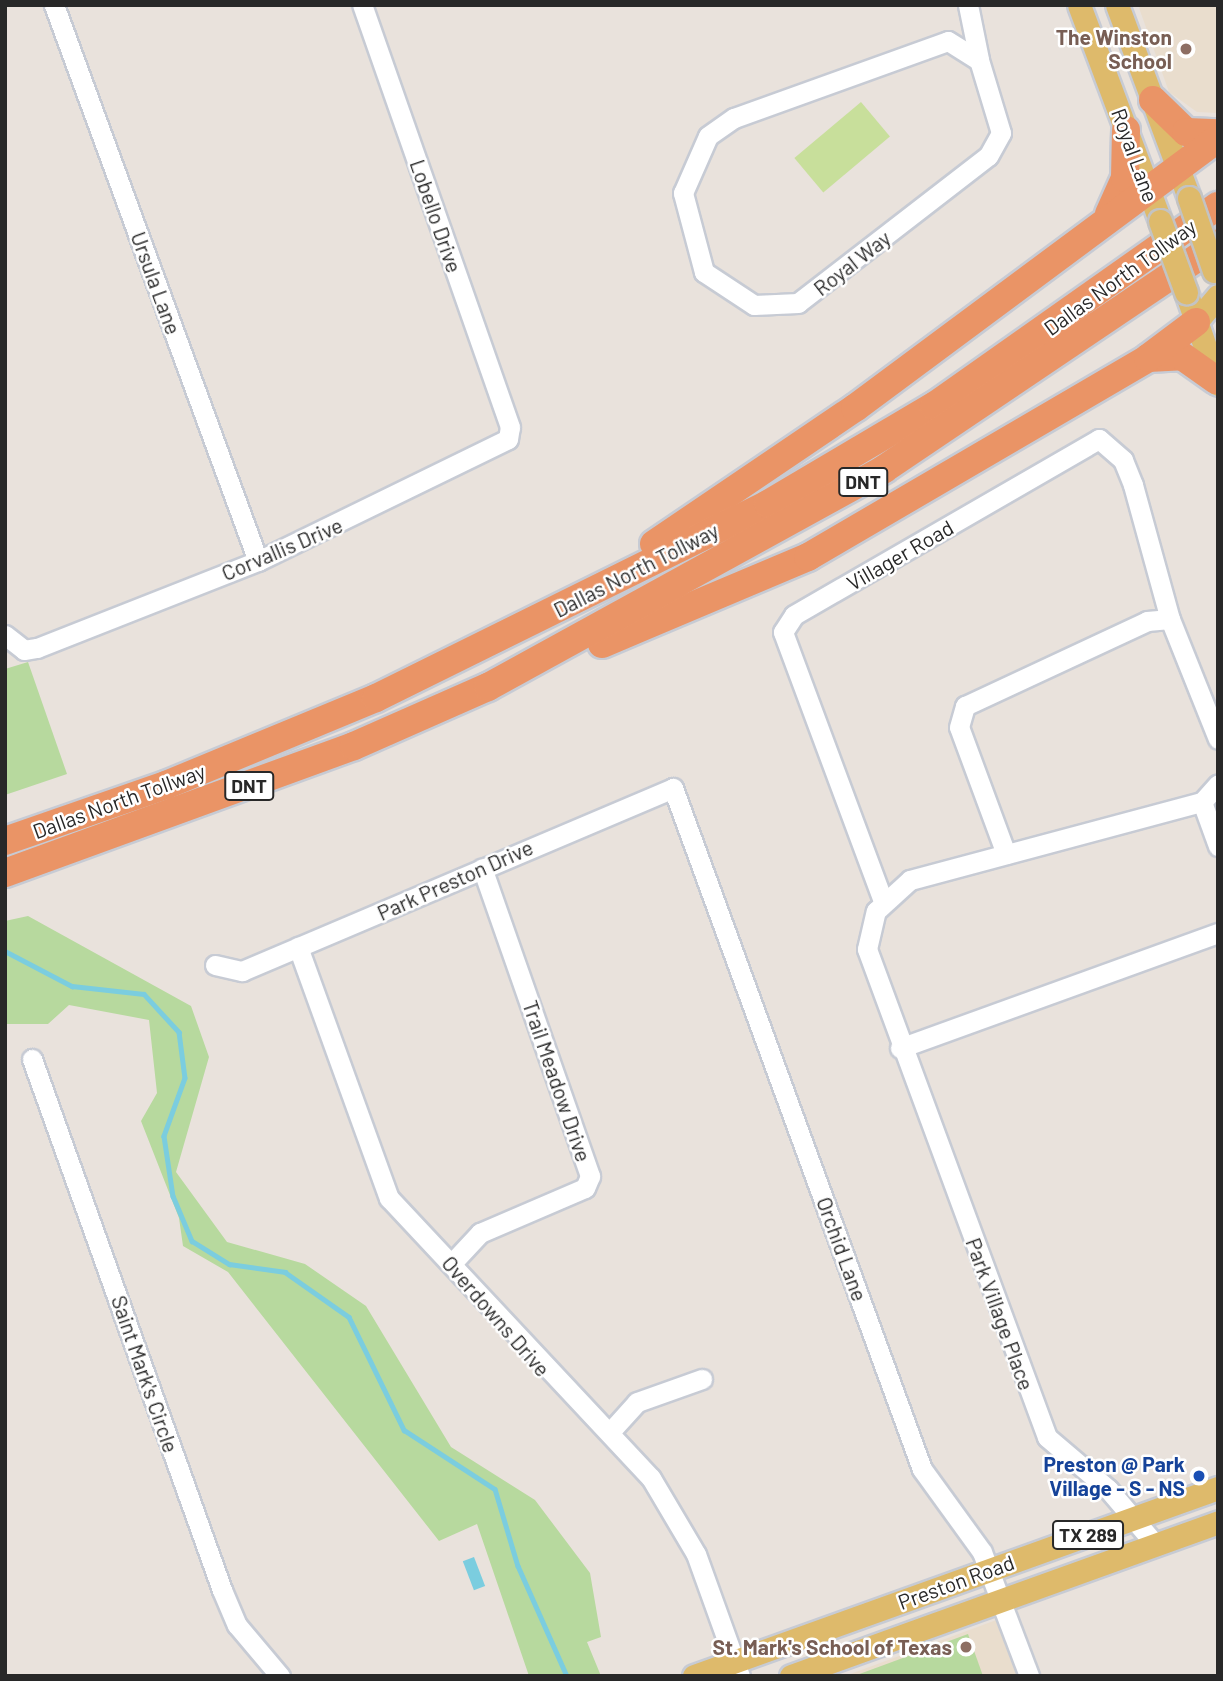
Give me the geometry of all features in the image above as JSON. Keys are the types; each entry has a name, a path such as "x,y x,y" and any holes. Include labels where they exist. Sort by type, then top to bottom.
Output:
{"highway":[{"path":"1153,100 1186,132 1218,133"},
{"path":"1104,221 1125,178 1126,130"},
{"path":"579,600 610,572 855,408 1147,188 1218,138"},
{"name":"Dallas North Tollway","path":"5,841 271,744 579,600 768,504 934,406 1218,206"},
{"name":"Dallas North Tollway","path":"5,873 354,746 488,687 884,470 1218,244"},
{"path":"488,687 704,605 808,556 1148,358 1196,322"},
{"path":"1148,358 1182,356 1217,382"}],"main road":[{"name":"Royal Lane","path":"1079,5 1217,382"},
{"name":"Royal Lane","path":"1117,5 1216,276"},
{"path":"1196,322 1218,296"},
{"name":"Preston Road","path":"694,1676 738,1668 990,1570 1218,1488"},
{"name":"Preston Road","path":"791,1676 1218,1522"}],"street":[{"name":"Ursula Lane","path":"54,5 258,561"},
{"name":"Lobello Drive","path":"362,5 510,427"},
{"name":"Royal Way","path":"968,5 979,60 1000,119 999,144 815,293 798,303 754,306 704,272 683,193 708,136 734,118 932,44 948,41 979,60"},
{"name":"Corvallis Drive","path":"5,635 24,650 37,648 258,561 502,447 510,427"},
{"name":"Villager Road","path":"883,901 785,642 794,615 1099,439 1123,460 1133,485 1170,620 1217,732"},
{"path":"1006,854 959,727 965,706 1147,621 1170,620"},
{"path":"883,901 910,880 1202,802 1218,784"},
{"name":"Park Preston Drive","path":"215,965 242,971 673,788 683,807"},
{"path":"1202,802 1218,846"},
{"name":"Orchid Lane","path":"683,807 922,1469 974,1537 1002,1600 1029,1676"},
{"name":"Trail Meadow Drive","path":"453,1262 480,1233 585,1188 590,1176 482,867"},
{"name":"Park Village Place","path":"883,901 867,949 900,1048 1047,1437 1135,1518 1155,1544"},
{"path":"900,1048 1218,933"},
{"name":"Overdowns Drive","path":"298,947 389,1198 405,1222 453,1262 536,1363 610,1432 650,1478 687,1536 738,1668 754,1676"},
{"name":"Saint Mark's Circle","path":"32,1059 222,1590 237,1625 280,1676"},
{"path":"610,1432 637,1402 702,1379"}],"shaded area":[{"name":"The Winston School","path":"1138,5 1218,5 1218,113 1197,112 1169,92"},
{"name":"St. Mark's School of Texas","path":"999,1619 1020,1676 845,1676"}],"green space":[{"path":"861,102 890,136 823,192 794,158"},
{"path":"28,662 67,774 5,795 5,669"},
{"path":"28,916 191,1006 209,1057 176,1172 227,1242 305,1264 366,1306 451,1447 535,1500 590,1573 601,1637 587,1642 601,1676 529,1676 477,1524 439,1541 228,1272 183,1246 179,1218 141,1121 157,1093 149,1020 69,1005 48,1024 5,1024 5,921"},
{"path":"968,1634 983,1676 854,1676"}],"water":[{"path":"474,1557 485,1586 474,1590 463,1561"}],"waterway":[{"path":"5,951 72,986 144,994 179,1032 185,1078 164,1136 173,1196 192,1241 229,1264 285,1272 349,1317 404,1430 495,1489 518,1566 567,1676"}],"place":[{"name":"The Winston School","path":"1186,49"},
{"name":"Preston @ Park Village - S - NS","path":"1199,1476"},
{"name":"St. Mark's School of Texas","path":"966,1647"}]}
